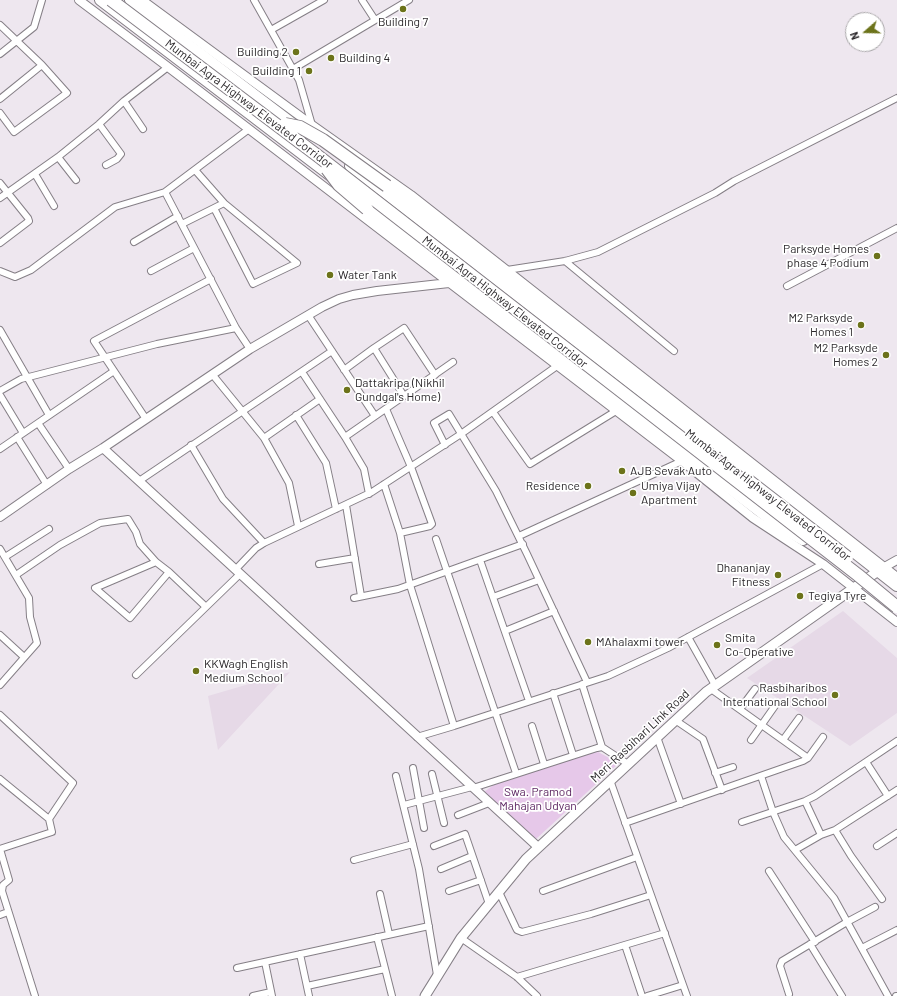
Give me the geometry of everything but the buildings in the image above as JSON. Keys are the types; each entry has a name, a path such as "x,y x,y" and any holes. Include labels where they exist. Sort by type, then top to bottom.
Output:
{"highway":[{"name":"Mumbai Agra Highway Elevated Corridor","path":"111,0 318,156 858,575 897,607"},
{"name":"Mumbai Agra Highway Elevated Corridor","path":"123,0 823,537 897,597"},
{"path":"285,124 300,127 323,140 387,186 492,266 897,585"},
{"path":"318,156 339,185 366,209 776,523 804,539"}],"main road":[{"path":"100,0 804,539 858,585 897,613"},
{"path":"130,0 879,570 897,592"},
{"name":"Meri-Rasbihari Link Road","path":"423,996 461,938 526,859 538,847 675,720 713,687 879,570"}],"street":[{"path":"0,54 34,27 42,0"},
{"path":"79,0 682,461 753,518 858,585 897,622"},
{"path":"142,0 312,125 411,195 507,270 879,570 897,577"},
{"path":"254,0 302,88 312,125"},
{"path":"271,30 324,0"},
{"path":"362,0 375,20"},
{"path":"293,69 409,0"},
{"path":"0,25 42,65 67,93 14,132 0,114"},
{"path":"0,99 42,65"},
{"path":"0,198 58,157 99,124 124,101 168,67"},
{"path":"507,270 565,261 598,252 897,98"},
{"path":"124,101 143,129"},
{"path":"99,124 121,154 117,159 106,165"},
{"path":"0,271 15,277 30,270 115,207 165,192 249,129"},
{"path":"58,157 76,180"},
{"path":"195,170 224,203 297,262 253,284 214,208"},
{"path":"35,174 54,206"},
{"path":"0,183 29,221 0,243"},
{"path":"165,192 236,328 250,349"},
{"path":"182,224 224,203"},
{"path":"134,242 178,216"},
{"path":"786,286 897,228"},
{"path":"151,272 194,248"},
{"path":"565,261 674,351"},
{"path":"146,419 94,341 211,279"},
{"path":"0,517 69,469 103,448 250,349 332,302 353,295 376,291 449,283"},
{"path":"308,315 375,416"},
{"path":"0,391 21,378 104,356 236,328"},
{"path":"344,370 404,328 435,375"},
{"path":"0,330 49,415"},
{"path":"374,348 404,396"},
{"path":"139,481 332,351"},
{"path":"345,437 453,362"},
{"path":"136,676 206,607 238,572 256,548 298,526 369,494 445,445 557,366"},
{"path":"0,449 114,371"},
{"path":"302,372 345,437 364,469 369,494"},
{"path":"212,374 264,438 289,483 298,526"},
{"path":"0,395 23,433"},
{"path":"264,438 320,399"},
{"path":"386,409 411,467 432,524 430,526 400,533"},
{"path":"493,412 530,464 616,411"},
{"path":"445,445 434,423 448,414 496,491 523,544 554,611 585,683 602,747 628,764"},
{"path":"296,415 326,463 336,509"},
{"path":"38,423 69,469"},
{"path":"18,437 47,485"},
{"path":"191,446 223,499 264,543"},
{"path":"103,448 538,847"},
{"path":"519,536 682,461"},
{"path":"384,484 400,533 410,585 454,726"},
{"path":"346,505 361,596"},
{"path":"16,575 60,545 100,523 128,519 136,532 140,544 156,562 170,572 206,607"},
{"path":"5,557 49,529"},
{"path":"436,539 516,773"},
{"path":"354,598 398,589 523,544"},
{"path":"0,549 30,598 30,617 37,643 3,677 0,685"},
{"path":"319,564 355,558"},
{"path":"480,560 529,701"},
{"path":"879,570 897,560"},
{"path":"156,562 95,588 130,618 170,572"},
{"path":"417,737 608,676 688,637 823,564"},
{"path":"493,597 539,580"},
{"path":"505,631 554,611"},
{"path":"0,635 24,657"},
{"path":"688,637 713,687 761,725 808,758"},
{"path":"740,709 755,689"},
{"path":"553,693 573,755"},
{"path":"751,740 777,703"},
{"path":"0,715 73,783 49,819"},
{"path":"783,740 799,718"},
{"path":"675,720 703,739 722,790"},
{"path":"532,726 544,764"},
{"path":"658,737 681,804"},
{"path":"625,824 800,762 808,758 823,737"},
{"path":"742,822 805,801 815,796 897,741"},
{"path":"404,805 472,787 602,747"},
{"path":"866,762 888,796"},
{"path":"412,768 424,828"},
{"path":"716,773 733,768"},
{"path":"432,774 444,823"},
{"path":"396,776 413,844 437,975"},
{"path":"761,776 773,812 784,836 834,898 888,996"},
{"path":"0,779 49,819 52,832 0,849 9,880 3,886 2,891 35,996"},
{"path":"610,780 687,996"},
{"path":"795,850 821,834 835,830 897,790"},
{"path":"805,801 821,834"},
{"path":"458,815 489,803"},
{"path":"835,830 851,856 882,899"},
{"path":"877,846 897,833"},
{"path":"434,846 465,834 489,904"},
{"path":"354,860 413,844"},
{"path":"441,869 472,856"},
{"path":"543,891 637,857"},
{"path":"769,871 813,943 842,996"},
{"path":"449,891 481,880"},
{"path":"499,892 516,928 522,932 591,914 651,895"},
{"path":"380,894 389,934"},
{"path":"789,994 780,966 782,961 875,907"},
{"path":"0,915 8,912"},
{"path":"238,968 429,926"},
{"path":"862,948 897,930"},
{"path":"517,977 665,933"},
{"path":"377,937 392,996"},
{"path":"461,938 517,977 537,996"},
{"path":"624,945 642,996"},
{"path":"300,954 309,996"},
{"path":"253,996 272,994 266,962"},
{"path":"307,986 385,970"},
{"path":"647,996 683,985"}],"shaded area":[{"name":"Rasbiharibos International School","path":"843,611 897,658 897,713 850,746 747,678"},
{"path":"290,672 218,750 208,696"}],"green space":[{"name":"Swa. Pramod Mahajan Udyan","path":"598,752 619,763 536,839 484,792 495,784 537,769 576,756"}],"place":[{"name":"Building 7","path":"403,9"},
{"name":"Building 2","path":"296,52"},
{"name":"Building 4","path":"331,58"},
{"name":"Building 1","path":"309,71"},
{"name":"Parksyde Homes phase 4 Podium","path":"877,256"},
{"name":"Water Tank","path":"330,275"},
{"name":"M2 Parksyde Homes 1","path":"861,325"},
{"name":"M2 Parksyde Homes 2","path":"886,355"},
{"name":"Dattakripa (Nikhil Gundgal's Home)","path":"347,390"},
{"name":"AJB Sevak Auto","path":"622,471"},
{"name":"Residence","path":"588,486"},
{"name":"Umiya Vijay Apartment","path":"633,493"},
{"name":"Dhananjay Fitness","path":"778,575"},
{"name":"Tegiya Tyre","path":"800,596"},
{"name":"MAhalaxmi tower","path":"588,642"},
{"name":"Smita Co-Operative","path":"717,645"},
{"name":"KKWagh English Medium School","path":"196,671"},
{"name":"Rasbiharibos International School","path":"835,695"}]}
